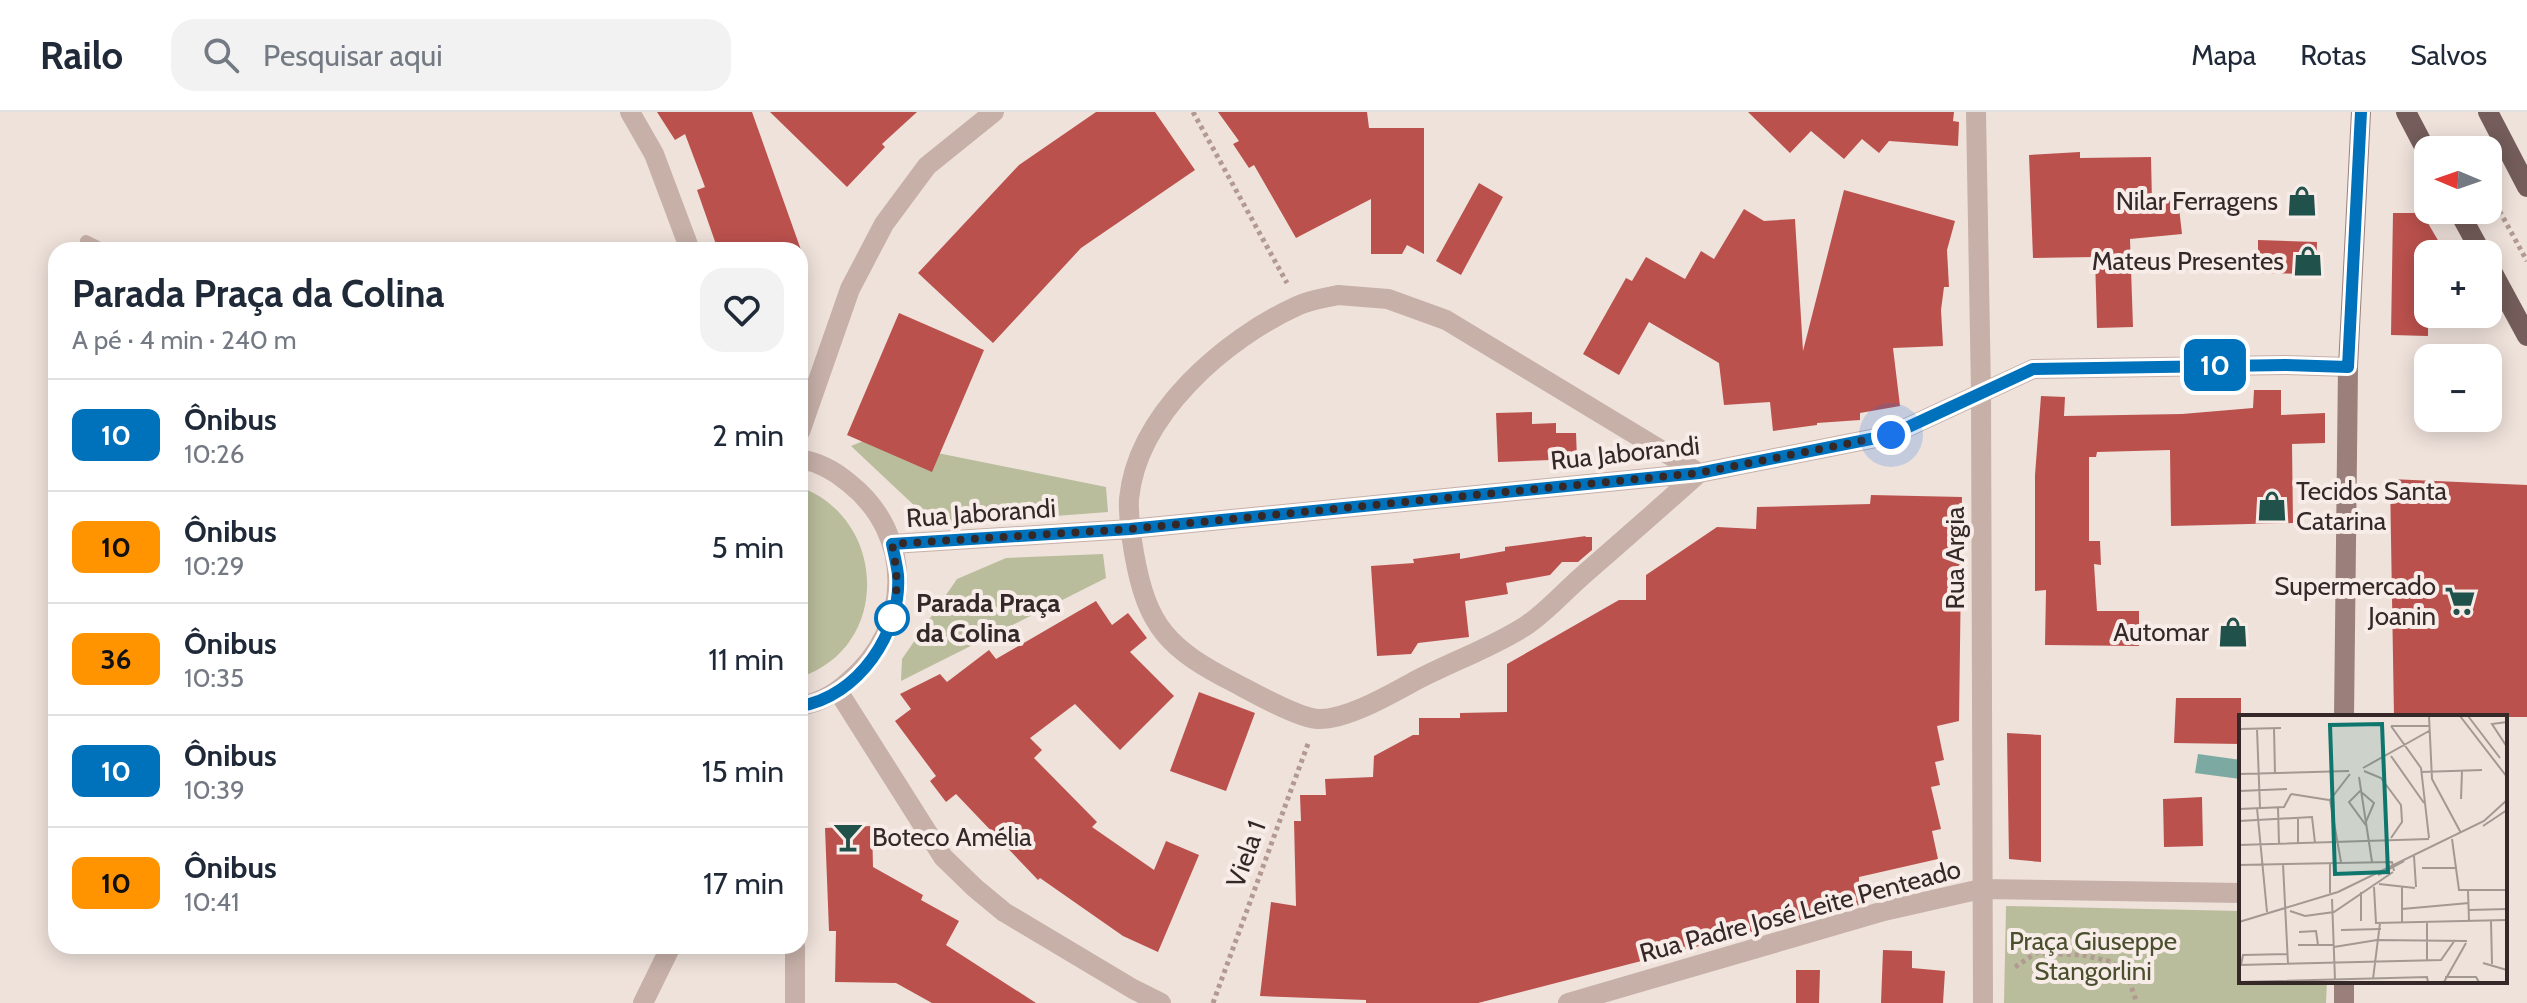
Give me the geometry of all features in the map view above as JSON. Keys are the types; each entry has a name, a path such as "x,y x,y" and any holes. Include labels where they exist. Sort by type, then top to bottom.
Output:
{"main road":[{"path":"2406,112 2419,136"},
{"path":"2488,112 2527,187"},
{"path":"2502,290 2527,336"}],"street":[{"path":"630,112 654,154 687,242"},
{"path":"808,409 850,289 884,224 927,166 994,112"},
{"name":"Rua Argia","path":"1976,112 1981,392 1983,1003"},
{"path":"2344,715 2348,367 2361,112"},
{"path":"1338,295 1388,299 1446,320 1699,473 1527,625 1353,711 1317,719 1277,705 1187,657 1159,630 1139,585 1130,529 1129,497 1140,460 1156,425 1174,398 1210,361 1258,327 1300,305 1338,295"},
{"name":"Rua Jaborandi","path":"892,544 1130,529 1699,473 1891,435 2033,369 2269,365 2348,367"},
{"path":"808,460 838,474 862,492 880,516 892,544 898,576 895,609 884,642 864,669 838,691 808,703"},
{"path":"838,691 943,857 975,888 1004,912 1161,1003"},
{"name":"Rua Padre José Leite Penteado","path":"1568,1003 1884,911 1981,889 2239,893"},
{"path":"643,1003 667,954"},
{"path":"795,954 795,1003"}],"path":[{"path":"1193,112 1300,305"},
{"path":"2502,215 2527,261"},
{"name":"Viela 1","path":"1213,1003 1317,719"},
{"path":"2015,967 2036,953 2083,955 2108,961 2126,972 2137,1003"}],"green space":[{"path":"868,439 1106,487 1108,512 935,525 851,446"},
{"path":"808,491 829,503 850,526 863,554 867,583 863,613 851,640 830,662 808,673"},
{"path":"1103,554 1106,578 901,681 902,659 957,579 1006,558"},
{"name":"Praça Giuseppe Stangorlini","path":"2006,906 2239,911 2239,983 2327,983 2326,1003 2004,1003"}],"water":[{"path":"2198,754 2239,760 2239,779 2195,773"}],"building":[{"path":"657,112 752,112 798,242 715,242 697,190 705,187 685,134 675,140"},
{"path":"770,112 917,112 882,144 885,147 847,187"},
{"path":"1096,112 1155,112 1195,170 1081,248 993,343 918,273 1019,165"},
{"path":"1218,112 1367,112 1369,128 1424,128 1424,254 1407,245 1402,254 1371,254 1371,199 1296,238 1254,165 1249,168 1233,144 1239,141"},
{"path":"1748,112 1954,112 1953,121 1959,122 1958,146 1889,141 1879,153 1862,139 1844,159 1811,131 1790,153"},
{"path":"2080,152 2080,158 2151,157 2152,203 2178,199 2182,234 2130,239 2133,327 2097,328 2095,257 2033,258 2029,155"},
{"path":"1479,183 1503,197 1461,275 1436,261"},
{"path":"1844,190 1955,221 1947,250 1949,287 1944,287 1941,310 1943,346 1893,348 1900,406 1860,413 1860,420 1817,423 1773,431 1770,402 1724,405 1719,363 1649,322 1619,375 1583,354 1626,278 1632,281 1646,257 1685,279 1701,251 1714,259 1744,209 1764,221 1795,219 1803,351"},
{"path":"2393,213 2414,213 2414,224 2428,224 2438,240 2414,240 2414,328 2428,328 2428,336 2391,335"},
{"path":"2258,240 2317,242 2316,274 2258,273"},
{"path":"899,313 984,350 932,472 847,435"},
{"path":"2254,390 2281,390 2281,415 2325,413 2325,443 2292,444 2293,523 2171,526 2170,450 2097,452 2096,457 2089,457 2089,541 2100,541 2101,565 2094,564 2097,611 2139,611 2139,646 2045,645 2046,590 2035,591 2035,475 2041,396 2065,397 2064,416 2182,414 2253,408"},
{"path":"1532,412 1532,424 1556,423 1556,433 1576,433 1577,459 1498,462 1496,413"},
{"name":"Supermercado Joanin","path":"2390,479 2527,485 2527,717 2394,715"},
{"path":"1871,495 1962,497 1959,721 1937,726 1944,760 1935,762 1940,785 1931,787 1941,829 1932,831 1938,859 1859,877 1859,905 1478,1003 1366,1003 1366,1000 1260,996 1271,902 1296,906 1294,821 1301,821 1300,795 1326,795 1325,779 1373,777 1374,756 1413,735 1419,735 1419,718 1460,718 1460,713 1507,712 1507,664 1619,600 1646,600 1646,575 1717,527 1756,529 1757,507 1870,504"},
{"path":"1592,537 1592,550 1578,562 1562,562 1550,575 1506,583 1508,594 1465,601 1469,637 1418,643 1411,654 1377,656 1371,566 1414,563 1413,559 1460,553 1460,559 1505,551 1505,547"},
{"path":"1096,601 1112,625 1128,613 1147,638 1130,652 1174,696 1120,750 1075,704 1030,738 1042,750 1034,758 1097,822 1092,827 1154,870 1166,841 1199,855 1158,952 1123,936 1040,878 1038,880 956,794 946,802 930,781 936,776 895,721 911,709 900,694 940,674 947,682 989,650 996,659"},
{"path":"1199,692 1255,713 1226,791 1170,771"},
{"path":"2176,698 2241,698 2239,744 2174,743"},
{"path":"2007,733 2041,735 2041,862 2009,859"},
{"path":"2202,797 2203,846 2164,847 2163,799"},
{"path":"872,826 873,867 923,895 921,900 959,921 946,945 1036,1003 932,1003 896,983 835,982 836,931 829,931 825,828"},
{"path":"1883,950 1912,951 1912,968 1945,971 1943,1003 1881,1003"},
{"path":"1796,970 1820,970 1819,1003 1796,1003"}],"bus line":[{"name":"10","path":"808,704 838,691 864,669 884,642 895,609 898,576 892,544 1130,529 1699,473 1891,435 2033,369 2080,366 2348,367 2361,112"}],"place":[{"name":"Nilar Ferragens","path":"2302,201"},
{"name":"Mateus Presentes","path":"2308,261"},
{"name":"Tecidos Santa Catarina","path":"2272,506"},
{"name":"Supermercado Joanin","path":"2460,601"},
{"name":"Parada Praça da Colina","path":"892,618"},
{"name":"Automar","path":"2233,632"},
{"name":"Boteco Amélia","path":"848,837"}],"route":[{"path":"892,618 889,625 895,609 898,576 892,544 1130,529 1699,473 1891,435"}]}
